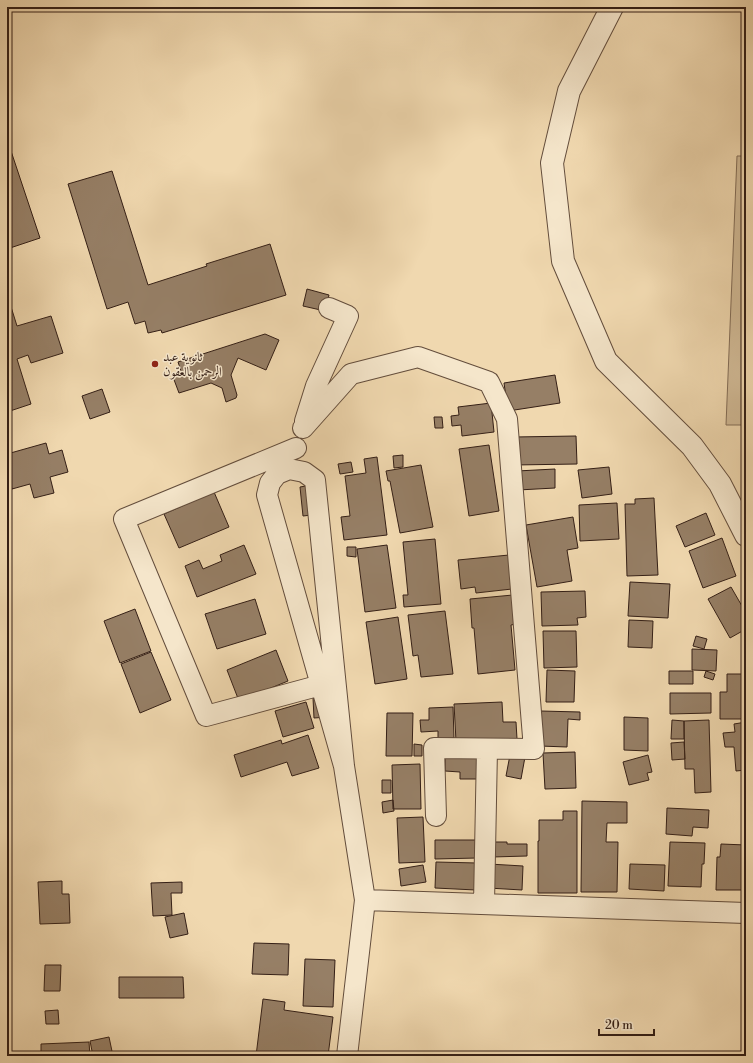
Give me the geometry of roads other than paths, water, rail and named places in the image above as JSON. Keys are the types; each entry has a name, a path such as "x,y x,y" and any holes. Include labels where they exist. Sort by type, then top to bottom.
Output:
{"street":[{"path":"612,7 569,91 552,163 563,261 606,361 692,446 720,484 746,535"},
{"path":"289,469 316,386 348,316 329,308"},
{"path":"303,428 352,374 418,357 489,382 507,419 534,749 434,748 436,816"},
{"path":"296,448 124,519 206,716 321,685"},
{"path":"344,766 267,495 270,483 277,474 289,469 304,472 315,480 344,766 365,900 347,1056"},
{"path":"484,904 487,749"},
{"path":"365,900 746,913"}],"place":[{"name":"ثانوية عبد الرحمن بالعقون","path":"155,364"}]}
